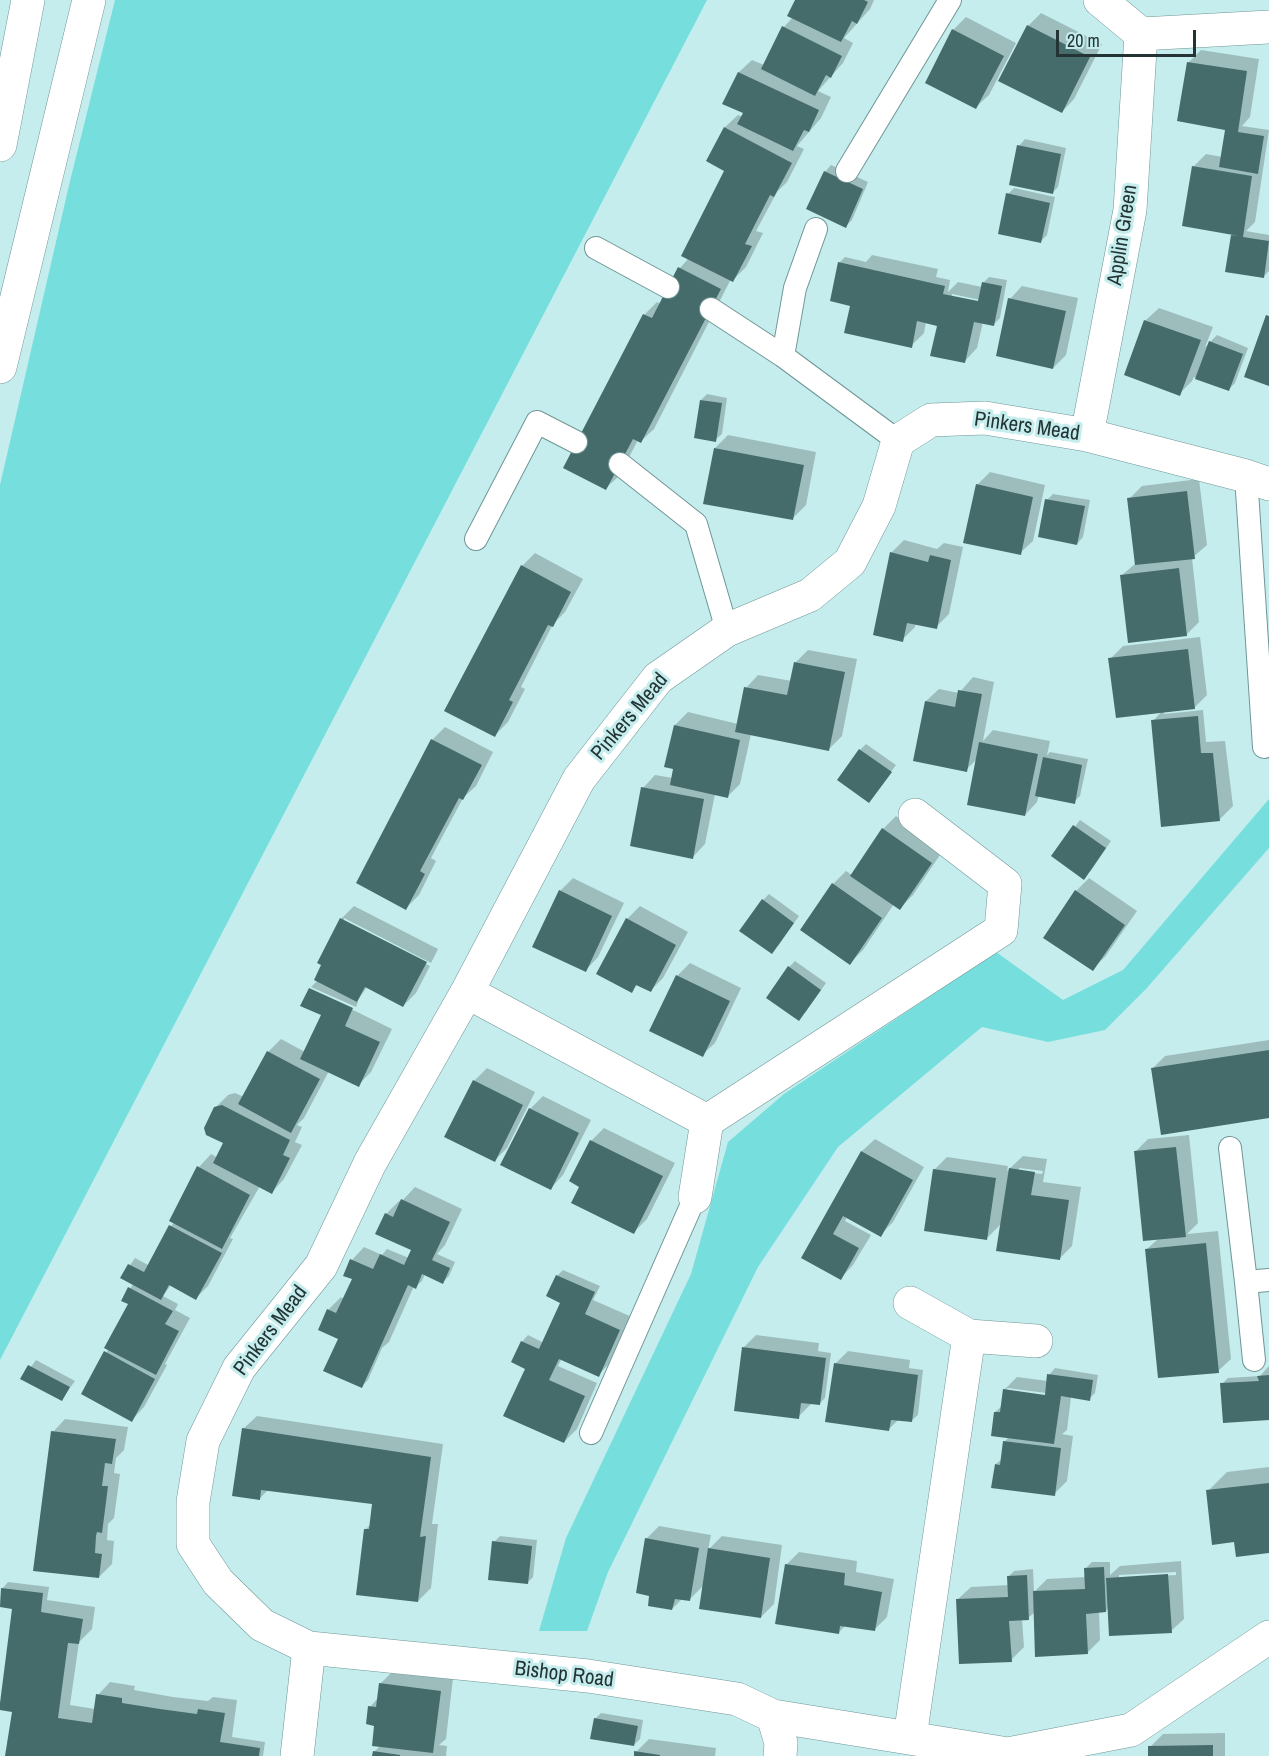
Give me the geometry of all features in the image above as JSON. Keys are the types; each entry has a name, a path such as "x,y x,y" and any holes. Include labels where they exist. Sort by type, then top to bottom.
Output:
{"main road":[{"path":"0,145 28,0"},
{"path":"0,367 89,0"},
{"path":"1100,0 1141,34 1269,27"},
{"name":"Applin Green","path":"1088,435 1130,210 1141,34"},
{"name":"Pinkers Mead","path":"309,1648 262,1625 218,1582 194,1544 193,1502 203,1441 239,1368 321,1266 370,1163 467,992 579,779 658,678 727,630 810,595 850,562 879,506 898,441 931,420 985,417 1088,435 1258,480"},
{"path":"695,1197 707,1121 1001,930 1005,884 915,814"},
{"path":"467,992 707,1121"},
{"path":"910,1303 969,1336 1036,1341"},
{"path":"910,1737 969,1336"},
{"name":"Bishop Road","path":"309,1648 600,1678 737,1699 773,1716 1008,1754 1106,1745 1269,1637"},
{"path":"297,1756 309,1648"},
{"path":"773,1716 781,1743 780,1756"}],"lane":[{"path":"848,171 950,0"},
{"path":"783,356 795,288 816,229"},
{"path":"596,248 669,286"},
{"path":"711,309 783,356 898,441"},
{"path":"476,539 537,422 576,442"},
{"path":"620,464 696,524 727,630"},
{"path":"1258,480 1264,747"},
{"path":"1230,1149 1254,1360"},
{"path":"591,1434 695,1197"},
{"path":"1246,1282 1269,1280"}],"shaded area":[{"path":"115,0 707,0 0,1360 0,485 70,181"},
{"path":"1269,799 1269,848 1146,989 1105,1030 1048,1042 982,1027 838,1147 758,1267 608,1572 587,1631 539,1631 566,1538 691,1274 728,1142 784,1094 996,952 1063,1000 1123,970"}],"building":[{"path":"795,0 864,0 868,2 857,24 852,21 841,42 787,16"},
{"path":"1027,25 1090,57 1062,113 998,81"},
{"path":"782,26 842,56 831,78 826,75 815,96 761,69"},
{"path":"952,29 1004,56 976,109 925,83"},
{"path":"1187,62 1247,71 1238,132 1264,136 1258,174 1219,167 1225,130 1177,121"},
{"path":"738,72 819,110 809,132 804,130 793,151 737,124 743,113 722,104"},
{"path":"724,127 792,163 774,197 770,195 745,244 752,246 733,282 681,256 724,171 706,161"},
{"path":"1017,145 1061,154 1053,194 1009,185"},
{"path":"1192,166 1252,176 1243,237 1269,241 1264,278 1225,272 1231,235 1239,236 1182,226"},
{"path":"824,171 863,189 846,228 806,209"},
{"path":"1006,193 1050,203 1041,243 998,234"},
{"path":"838,262 945,286 943,294 978,301 982,282 1002,286 994,326 974,322 965,363 930,356 937,326 917,321 912,348 844,333 850,306 830,301"},
{"path":"678,267 721,289 641,443 633,439 606,490 563,468 643,314 652,318"},
{"path":"1008,298 1066,311 1053,369 996,356"},
{"path":"1266,315 1269,316 1269,386 1244,377"},
{"path":"1144,320 1201,340 1180,396 1124,375"},
{"path":"1209,341 1243,354 1229,391 1195,379"},
{"path":"700,400 722,403 716,442 694,438"},
{"path":"714,448 804,465 793,520 703,504"},
{"path":"976,484 1033,497 1021,555 963,543"},
{"path":"1187,491 1195,559 1135,565 1127,498"},
{"path":"1045,499 1085,506 1077,545 1038,537"},
{"path":"890,552 928,562 930,555 951,560 937,629 907,623 903,642 873,635"},
{"path":"521,565 571,592 553,627 548,625 509,700 513,702 495,737 444,711"},
{"path":"1179,568 1187,636 1128,643 1120,575"},
{"path":"1188,649 1195,709 1116,718 1108,658"},
{"path":"794,662 845,672 829,751 735,732 744,687 787,695"},
{"path":"958,690 982,694 967,772 913,761 925,701 955,707"},
{"path":"1198,716 1201,753 1213,753 1220,821 1161,827 1151,720"},
{"path":"674,725 740,740 728,798 670,785 673,769 664,767"},
{"path":"431,739 482,765 463,800 459,798 420,871 425,874 406,910 356,883"},
{"path":"979,742 1038,754 1025,816 967,805"},
{"path":"859,749 892,772 869,803 837,780"},
{"path":"1043,757 1082,765 1075,804 1035,796"},
{"path":"641,787 704,799 693,859 630,846"},
{"path":"1073,825 1106,848 1084,880 1051,856"},
{"path":"882,828 932,863 900,910 850,876"},
{"path":"832,883 882,918 850,965 800,930"},
{"path":"559,890 612,916 586,972 532,947"},
{"path":"1075,890 1125,925 1093,971 1043,938"},
{"path":"762,899 794,923 772,954 739,931"},
{"path":"340,918 427,962 403,1007 365,987 357,1002 314,980 321,965 317,963"},
{"path":"626,918 676,945 651,992 636,985 632,993 596,974"},
{"path":"788,966 821,990 799,1021 766,998"},
{"path":"676,975 730,1001 703,1057 649,1031"},
{"path":"309,988 353,1008 345,1026 380,1042 359,1087 300,1059 321,1015 300,1006"},
{"path":"1269,1050 1269,1118 1161,1135 1151,1068"},
{"path":"267,1051 320,1079 291,1133 238,1104"},
{"path":"473,1080 523,1105 495,1162 444,1137"},
{"path":"222,1105 290,1140 283,1155 290,1158 272,1194 213,1163 223,1143 206,1135 204,1128 214,1107"},
{"path":"529,1108 579,1133 551,1190 500,1165"},
{"path":"590,1140 663,1176 634,1234 571,1203 579,1187 569,1181"},
{"path":"1176,1147 1186,1237 1143,1241 1134,1151"},
{"path":"861,1151 913,1180 881,1237 843,1216 833,1234 859,1248 841,1280 801,1258"},
{"path":"197,1166 250,1195 222,1249 169,1221"},
{"path":"1009,1168 1035,1172 1031,1195 1069,1200 1060,1260 996,1251"},
{"path":"933,1169 996,1178 987,1240 924,1231"},
{"path":"401,1199 450,1222 432,1260 450,1268 443,1284 422,1274 416,1289 408,1285 362,1388 323,1371 338,1339 318,1330 327,1309 336,1313 352,1279 343,1276 350,1259 373,1269 380,1254 404,1265 411,1250 375,1234 385,1213 393,1217"},
{"path":"169,1225 222,1253 196,1300 169,1285 161,1300 120,1278 128,1264 144,1272"},
{"path":"1206,1243 1219,1373 1158,1378 1145,1249"},
{"path":"556,1275 595,1292 585,1314 620,1330 599,1377 559,1359 549,1380 585,1396 564,1443 503,1416 525,1369 511,1362 521,1341 539,1349 560,1303 546,1296"},
{"path":"128,1287 173,1311 165,1324 179,1331 156,1375 104,1348 128,1304 121,1301"},
{"path":"742,1347 826,1358 820,1405 801,1403 799,1419 734,1411"},
{"path":"104,1351 155,1379 132,1422 81,1394"},
{"path":"834,1363 918,1375 912,1422 891,1420 889,1431 825,1422"},
{"path":"28,1365 70,1387 62,1401 20,1379"},
{"path":"1047,1374 1093,1380 1090,1401 1061,1396 1054,1444 991,1436 994,1412 1000,1412 1003,1389 1045,1395"},
{"path":"1269,1375 1269,1420 1223,1423 1220,1383 1259,1381 1257,1376"},
{"path":"242,1428 431,1457 420,1537 426,1536 418,1602 356,1595 364,1529 369,1529 372,1504 261,1490 260,1500 232,1496"},
{"path":"51,1431 116,1439 112,1464 105,1463 102,1486 108,1486 102,1533 97,1532 96,1536 95,1553 102,1554 99,1578 33,1571"},
{"path":"1003,1441 1061,1448 1055,1496 991,1488 995,1464 1000,1465"},
{"path":"1269,1483 1269,1553 1236,1557 1234,1542 1212,1545 1206,1490"},
{"path":"645,1538 699,1548 690,1601 675,1599 672,1610 648,1606 649,1596 636,1593"},
{"path":"492,1541 532,1546 528,1584 488,1580"},
{"path":"708,1548 770,1558 761,1618 699,1609"},
{"path":"785,1564 845,1573 844,1585 882,1592 875,1631 840,1626 839,1634 775,1624"},
{"path":"1104,1567 1106,1612 1086,1614 1088,1654 1035,1657 1033,1591 1085,1589 1084,1568"},
{"path":"1168,1574 1172,1633 1109,1636 1106,1578"},
{"path":"1027,1575 1029,1620 1009,1621 1012,1662 959,1664 956,1599 1008,1597 1007,1576"},
{"path":"1,1588 43,1593 41,1612 83,1619 79,1644 68,1643 58,1718 92,1723 96,1694 122,1698 122,1703 160,1709 197,1714 198,1709 225,1713 220,1742 260,1748 259,1756 5,1756 12,1712 0,1710 0,1703 12,1609 0,1607"},
{"path":"379,1683 441,1691 433,1753 372,1746 374,1726 366,1724 368,1706 376,1707"},
{"path":"594,1718 638,1726 634,1746 590,1739"},
{"path":"1213,1745 1213,1756 1148,1756 1148,1746"},
{"path":"373,1751 400,1755 400,1756 372,1756"},
{"path":"634,1751 660,1755 660,1756 634,1756"}]}
